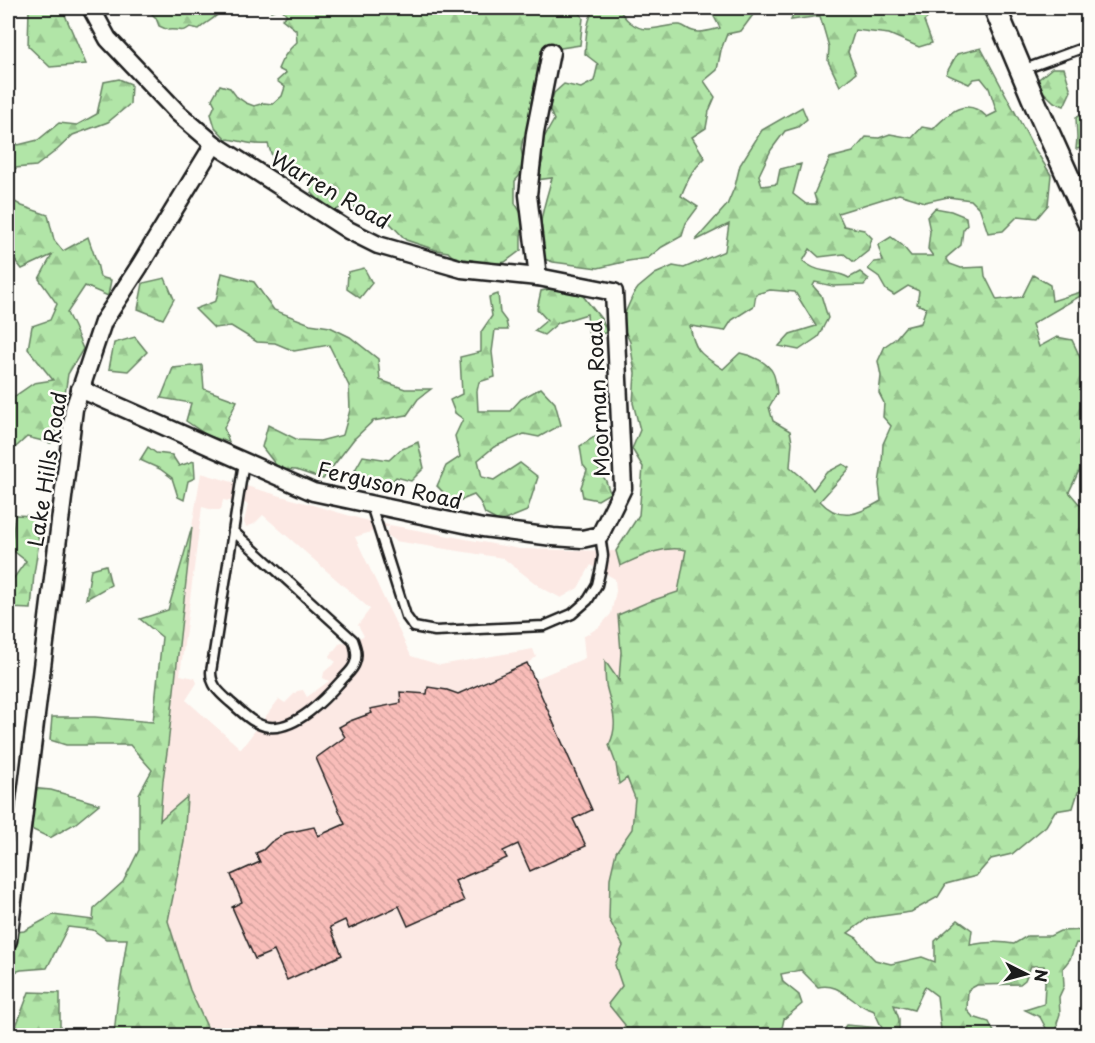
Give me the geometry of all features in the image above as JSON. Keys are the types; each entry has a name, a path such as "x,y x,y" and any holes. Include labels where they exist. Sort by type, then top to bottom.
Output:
{"street":[{"name":"Warren Road","path":"90,8 108,39 178,112 214,144 348,230 378,245 462,269 538,278 614,292"},
{"path":"995,8 1088,221"},
{"path":"538,278 528,195 535,133 551,51"},
{"name":"Lake Hills Road","path":"8,940 74,409 103,322 214,144"},
{"name":"Moorman Road","path":"600,535 623,488 614,292"},
{"name":"Ferguson Road","path":"80,389 314,492 483,528 582,539 600,535"}],"lane":[{"path":"1021,70 1088,46"},
{"path":"234,531 353,640 356,649 354,666 325,699 304,716 284,724 268,727 258,723 216,690 211,679 244,462"},
{"path":"370,504 405,616 414,627 426,630 544,626 572,614 588,600 597,585 603,556 600,535"}],"shaded area":[{"path":"201,473 368,521 520,549 616,551 620,565 646,554 669,548 686,550 679,592 648,602 621,652 620,682 605,662 606,682 614,712 614,736 609,745 616,764 619,783 627,778 635,798 633,829 616,852 609,919 623,946 615,965 622,986 625,1025 621,1035 205,1035 209,1031 190,990 168,921 184,842 187,797 160,822 192,527","holes":["223,500 248,504 244,522 246,527 254,524 263,515 370,609 358,625 364,636 339,644 329,657 336,662 324,672 323,678 329,681 307,697 303,690 297,691 285,703 279,699 241,749 186,700 197,683 195,678 180,675 202,507 221,510","390,526 386,534 395,541 503,558 540,587 561,598 578,588 591,565 615,579 616,591 611,614 599,627 583,637 585,658 535,679 528,663 536,657 533,649 440,665 411,656 355,537"]}],"green space":[{"path":"62,8 86,64 50,67 28,46 29,9"},
{"path":"152,8 222,9 199,29 190,27 182,30 168,30 159,26 156,18 149,11"},
{"path":"281,8 577,8 583,18 580,45 561,48 545,54 533,124 523,138 521,149 525,169 515,181 515,203 524,218 521,250 505,262 484,266 472,260 454,258 448,252 406,240 386,219 347,204 318,220 321,202 312,193 308,175 297,172 288,165 284,168 274,162 268,144 226,139 215,127 211,114 215,105 212,99 220,85 230,88 236,96 254,106 264,103 273,104 282,96 285,87 277,81 286,73 278,69 281,61 297,42 296,30 282,19 287,15"},
{"path":"595,8 619,8 623,16 643,29 680,25 699,32 720,28 710,9 750,8 753,15 741,31 727,34 717,70 704,81 715,97 709,111 706,128 692,137 705,158 691,175 681,196 698,207 686,223 682,236 648,258 598,268 553,262 541,258 540,227 552,178 536,180 543,160 538,154 541,143 554,120 549,109 554,93 564,84 581,88 594,81 598,64 585,54 588,24"},
{"path":"796,8 957,8 935,12 924,21 932,43 919,47 889,34 855,30 848,52 856,73 840,86 828,61 829,47 820,16 791,20"},
{"path":"981,48 1051,175 1048,205 1037,218 1018,216 1003,231 988,233 980,209 971,200 948,197 925,202 899,194 838,213 844,226 864,230 872,238 868,251 854,262 844,254 819,257 810,249 803,261 810,266 849,278 860,272 869,279 864,285 833,286 815,282 813,286 821,295 828,318 818,337 799,350 779,346 790,334 816,326 795,292 770,290 756,294 754,306 732,320 725,331 690,326 694,342 700,352 723,369 740,353 759,360 771,369 777,393 769,407 773,421 790,431 792,442 790,467 813,490 826,473 843,464 850,468 820,501 835,512 850,514 865,510 881,501 879,484 883,444 891,426 883,417 884,403 879,393 881,376 878,361 885,346 895,339 905,327 921,323 926,308 917,304 919,291 908,286 894,295 886,290 878,276 868,269 874,262 883,261 878,245 891,237 911,256 933,256 928,249 930,231 927,217 935,208 951,211 966,217 967,225 963,230 961,245 946,258 950,264 961,268 984,267 985,276 997,300 1022,297 1033,275 1050,285 1052,301 1087,290 1032,324 1039,347 1057,337 1072,340 1081,359 1087,360 1087,466 1078,473 1069,492 1081,506 1087,532 1087,786 1078,792 1073,808 1055,811 1046,826 1012,854 991,859 976,876 946,884 938,897 911,912 868,918 848,933 857,938 875,960 891,964 922,957 935,962 935,941 958,920 972,930 970,945 992,942 1014,944 1027,936 1050,936 1060,931 1087,930 1087,944 1076,943 1070,959 1063,968 1064,986 1059,997 1058,1031 1047,1030 1040,1017 1025,1010 1044,1004 1044,966 1031,966 1025,980 1020,984 977,985 968,990 967,1010 973,1017 989,1022 994,1032 1000,1035 936,1035 941,1030 937,996 925,987 914,1010 894,1005 899,1019 899,1035 841,1035 846,1025 882,1028 874,1011 841,991 831,987 818,987 801,970 781,974 783,982 799,995 802,1004 784,1019 782,1028 791,1035 621,1035 625,1025 608,1004 622,986 615,965 623,946 609,919 610,878 616,852 632,829 635,798 627,778 619,784 616,764 609,745 614,722 606,685 605,661 619,681 621,652 618,615 678,592 686,550 660,550 620,566 616,551 639,515 643,467 632,449 640,430 633,403 635,373 630,342 621,322 633,295 655,274 673,266 684,268 725,251 729,224 695,241 727,205 740,165 762,130 802,107 807,119 798,127 785,131 771,150 759,175 762,186 777,184 780,169 801,164 793,194 806,204 817,204 814,194 830,158 853,152 866,137 879,138 890,134 912,138 922,127 933,129 952,112 965,107 979,111 987,117 997,112 989,88 981,78 974,79 969,84 946,74 957,54"},
{"path":"1052,68 1064,68 1071,91 1064,106 1054,102 1034,83"},
{"path":"119,79 131,84 130,104 108,122 73,135 36,166 15,168 8,198 8,133 18,145 38,140 59,123 77,125 97,114 104,82"},
{"path":"1087,114 1087,147 1076,149 1076,117"},
{"path":"8,198 22,206 48,215 54,240 63,251 88,237 100,277 111,280 108,296 85,286 67,313 83,349 68,374 63,408 51,443 27,437 8,454 8,401 34,383 53,380 28,349 32,326 50,320 57,304 39,279 52,255 22,269 8,252"},
{"path":"364,268 372,283 360,298 347,289 348,272"},
{"path":"222,273 254,282 274,310 310,324 330,327 350,337 378,359 380,380 405,389 431,389 418,399 407,415 373,421 354,439 323,479 296,470 279,469 262,447 268,425 298,440 320,441 343,435 350,410 349,386 329,345 294,351 275,343 257,342 231,326 214,328 195,309 216,301"},
{"path":"165,278 174,299 163,319 138,309 143,283"},
{"path":"559,287 583,296 602,320 607,332 589,339 587,314 558,323 544,335 534,331 547,320 537,309 541,291"},
{"path":"498,294 500,313 506,321 508,330 495,330 492,352 495,377 479,382 478,411 510,411 521,399 541,388 555,403 561,425 539,437 524,434 494,447 478,460 482,477 494,480 520,463 538,477 527,511 500,522 485,514 474,495 454,503 437,486 446,466 460,457 455,436 463,419 455,413 450,400 462,394 460,357 481,352 481,332 492,316 489,297"},
{"path":"135,337 147,352 128,371 109,369 114,343"},
{"path":"202,365 204,389 237,401 224,428 229,442 208,436 186,421 191,403 161,398 173,368"},
{"path":"594,437 608,440 598,468 610,493 598,500 583,497 581,487 587,470 583,465 580,446"},
{"path":"418,442 424,468 411,481 396,477 387,487 368,483 355,470 363,456 389,460 400,450"},
{"path":"148,447 156,453 172,455 179,466 194,461 195,478 188,481 184,500 178,497 172,478 160,469 140,460"},
{"path":"15,515 34,516 39,542 31,609 8,608 11,582 26,561 11,549"},
{"path":"192,527 160,820 187,797 184,842 168,921 190,990 209,1031 205,1036 114,1035 127,939 106,939 93,930 68,927 47,968 21,970 8,974 8,933 24,931 53,915 93,920 94,908 123,882 139,850 139,794 152,770 130,745 66,745 50,740 52,717 95,717 153,722 162,637 140,619 168,610"},
{"path":"106,565 111,585 86,599 91,569"},
{"path":"8,786 51,790 99,804 76,823 50,838 8,818"},
{"path":"29,992 60,993 58,1035 8,1035 8,1029 15,1029"}],"building":[{"path":"527,663 592,810 573,819 586,846 530,871 518,844 503,851 507,858 455,881 464,901 408,926 399,906 349,929 345,920 330,927 342,955 287,980 274,951 255,959 232,907 242,902 231,875 260,862 256,853 286,833 314,827 318,836 345,824 316,758 345,737 339,727 372,713 370,709 401,703 400,692 427,694 428,687 458,694"}]}
